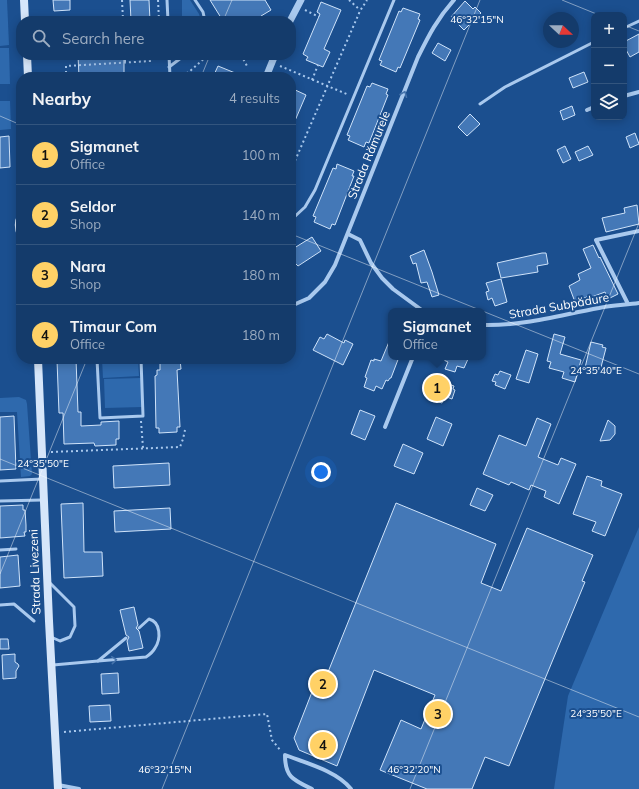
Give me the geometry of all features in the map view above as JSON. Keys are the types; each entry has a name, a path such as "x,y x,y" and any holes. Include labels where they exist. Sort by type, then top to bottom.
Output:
{"main road":[{"path":"24,0 25,16"},
{"path":"27,60 28,72"},
{"name":"Strada Livezeni","path":"38,364 57,787"}],"street":[{"path":"293,16 301,0"},
{"name":"Strada Rămurele","path":"296,304 309,298 325,282 335,265 418,57 441,15 454,0"},
{"path":"268,72 273,60"},
{"path":"627,95 639,92"},
{"path":"587,110 591,108"},
{"path":"628,304 596,240 639,232"},
{"path":"348,234 360,240 371,263 387,284 420,308"},
{"name":"Strada Subpădure","path":"486,325 502,326 523,323 601,307 639,303"},
{"path":"385,426 412,360"},
{"path":"312,789 292,779 288,774 285,764 285,755 335,775 351,789"},
{"name":"Strada Livezeni","path":"57,787 78,789"}],"lane":[{"path":"167,0 168,16"},
{"path":"195,0 204,16"},
{"path":"296,215 305,207 315,190 394,0"},
{"path":"627,27 639,21"},
{"path":"480,104 505,87 591,44"},
{"path":"169,60 170,72"},
{"path":"169,67 178,60"},
{"path":"97,364 100,418 143,416 141,364"},
{"path":"0,481 43,479"},
{"path":"0,501 44,500"},
{"path":"0,550 16,549"},
{"path":"47,580 74,607 75,626 70,637 60,641 50,636"},
{"path":"0,605 14,604 34,621"},
{"path":"51,665 146,657 152,653 156,647 159,635 158,624 154,620 149,619 138,628"},
{"path":"98,661 126,638"}],"path":[{"path":"122,0 123,16"},
{"path":"158,0 159,16"},
{"path":"349,0 360,11"},
{"path":"296,158 360,11 367,0"},
{"path":"305,10 319,17"},
{"path":"66,72 66,66 125,63 150,60"},
{"path":"187,72 202,60"},
{"path":"244,60 247,66"},
{"path":"312,80 318,65"},
{"path":"280,66 294,72"},
{"path":"296,73 354,97"},
{"path":"140,416 143,448"},
{"path":"51,452 180,447 185,430"},
{"path":"58,732 267,714 272,740 285,755"}],"shaded area":[{"path":"0,0 7,0 9,45 0,46"},
{"path":"182,0 190,0 200,16 182,16"},
{"path":"0,48 9,48 10,84 0,84"},
{"path":"0,101 10,101 11,129 0,130"},
{"path":"102,364 138,364 139,376 103,378"},
{"path":"141,378 142,407 105,408 104,379"},
{"path":"19,397 26,400 27,404 32,474 30,476 21,477 17,412 0,412 0,398"},
{"path":"639,527 639,789 554,789 568,696"}],"building":[{"path":"53,0 70,0 70,10 54,11"},
{"path":"130,0 149,0 150,16 131,16"},
{"path":"210,0 265,0 271,10 261,16 220,16"},
{"path":"465,1 473,9 475,7 481,13 464,30 451,17"},
{"path":"321,2 341,10 324,49 330,52 323,67 306,60 308,57 303,54 320,14 317,12"},
{"path":"403,8 420,14 418,19 420,20 400,68 398,67 396,72 380,65 382,61 379,60 399,11 401,12"},
{"path":"639,34 639,52 630,57 627,52 627,40"},
{"path":"438,43 451,50 445,61 432,53"},
{"path":"78,60 124,60 124,72 79,72"},
{"path":"218,66 233,72 215,72"},
{"path":"584,72 588,82 573,88 569,78"},
{"path":"372,83 388,89 386,94 388,95 369,143 366,142 364,147 348,140 350,136 347,135 367,86 370,87"},
{"path":"296,90 306,95 296,118"},
{"path":"572,106 575,115 563,120 560,111"},
{"path":"470,114 480,124 467,136 458,127"},
{"path":"635,133 639,144 630,148 626,137"},
{"path":"9,136 10,167 0,168 0,137"},
{"path":"565,146 571,159 563,163 557,150"},
{"path":"588,146 593,155 579,161 575,152"},
{"path":"337,164 354,171 352,176 354,176 335,225 332,224 330,229 314,222 316,217 313,216 333,168 336,169"},
{"path":"637,205 639,224 606,232 602,218 625,213 624,208"},
{"path":"312,237 321,251 298,266 296,264 296,247"},
{"path":"593,245 618,294 608,299 605,292 589,298 589,296 575,302 569,286 580,280 578,274 591,268 583,249"},
{"path":"424,250 439,295 432,297 427,282 421,283 416,263 413,264 410,256"},
{"path":"546,253 548,264 537,266 538,272 501,278 497,263"},
{"path":"501,279 507,302 495,306 492,298 488,300 486,292 489,291 486,283"},
{"path":"327,334 344,343 345,340 353,344 343,365 313,350 320,337 324,339"},
{"path":"554,334 565,337 560,354 581,360 575,382 562,378 564,372 549,368 551,362 547,361"},
{"path":"591,342 603,345 602,347 606,348 600,371 585,368"},
{"path":"388,344 388,360 398,360 391,378 388,381 386,380 382,389 376,386 374,391 364,387 367,378 365,377 371,360 374,361 374,359 381,361"},
{"path":"526,350 538,354 529,383 516,379"},
{"path":"444,360 468,360 464,368 457,366 455,372 445,369 448,362"},
{"path":"57,364 76,364 78,412 81,412 81,426 101,425 101,422 119,421 119,439 116,439 116,445 95,446 94,443 64,444 63,413 59,413"},
{"path":"160,364 180,364 181,369 177,370 180,427 177,427 177,432 159,433 159,428 156,428 155,376 157,375 157,370 160,370"},
{"path":"500,371 511,375 505,389 495,385 496,382 492,381 495,374 498,375"},
{"path":"437,383 445,386 446,383 454,386 453,389 455,390 452,399 444,396 442,403 433,400"},
{"path":"360,410 375,416 365,440 351,434"},
{"path":"14,416 16,469 0,470 0,417"},
{"path":"436,417 452,424 443,446 427,439"},
{"path":"537,418 551,424 538,457 558,465 561,458 576,464 559,504 544,497 546,491 531,485 529,490 511,482 509,485 483,474 499,435 526,446"},
{"path":"608,420 615,426 615,434 610,440 600,441"},
{"path":"403,444 423,453 414,474 394,466"},
{"path":"169,463 170,485 114,488 113,466"},
{"path":"587,476 602,481 601,486 622,494 605,536 592,531 596,522 573,514"},
{"path":"477,488 493,495 485,511 470,505"},
{"path":"83,503 84,552 102,552 103,576 64,578 61,504"},
{"path":"396,503 496,544 481,583 501,591 527,528 593,555 582,581 585,582 509,766 485,757 472,789 427,789 380,770 401,720 421,729 435,695 374,670 337,766 299,750 294,738 319,674 326,677"},
{"path":"23,505 23,510 25,510 26,525 26,532 24,532 25,536 0,538 0,506"},
{"path":"170,508 171,529 115,532 114,511"},
{"path":"18,555 20,586 0,588 0,557"},
{"path":"134,607 138,625 136,628 139,631 143,648 129,651 127,641 129,637 126,635 120,610"},
{"path":"0,639 8,639 9,649 0,649"},
{"path":"15,654 15,662 19,666 16,671 16,678 3,679 2,655"},
{"path":"118,673 119,693 102,694 101,674"},
{"path":"110,705 111,721 90,722 89,706"}],"place":[{"name":"Sigmanet","path":"437,388"},
{"name":"Seldor","path":"323,684"},
{"name":"Nara","path":"438,714"},
{"name":"Timaur Com","path":"323,745"}]}
